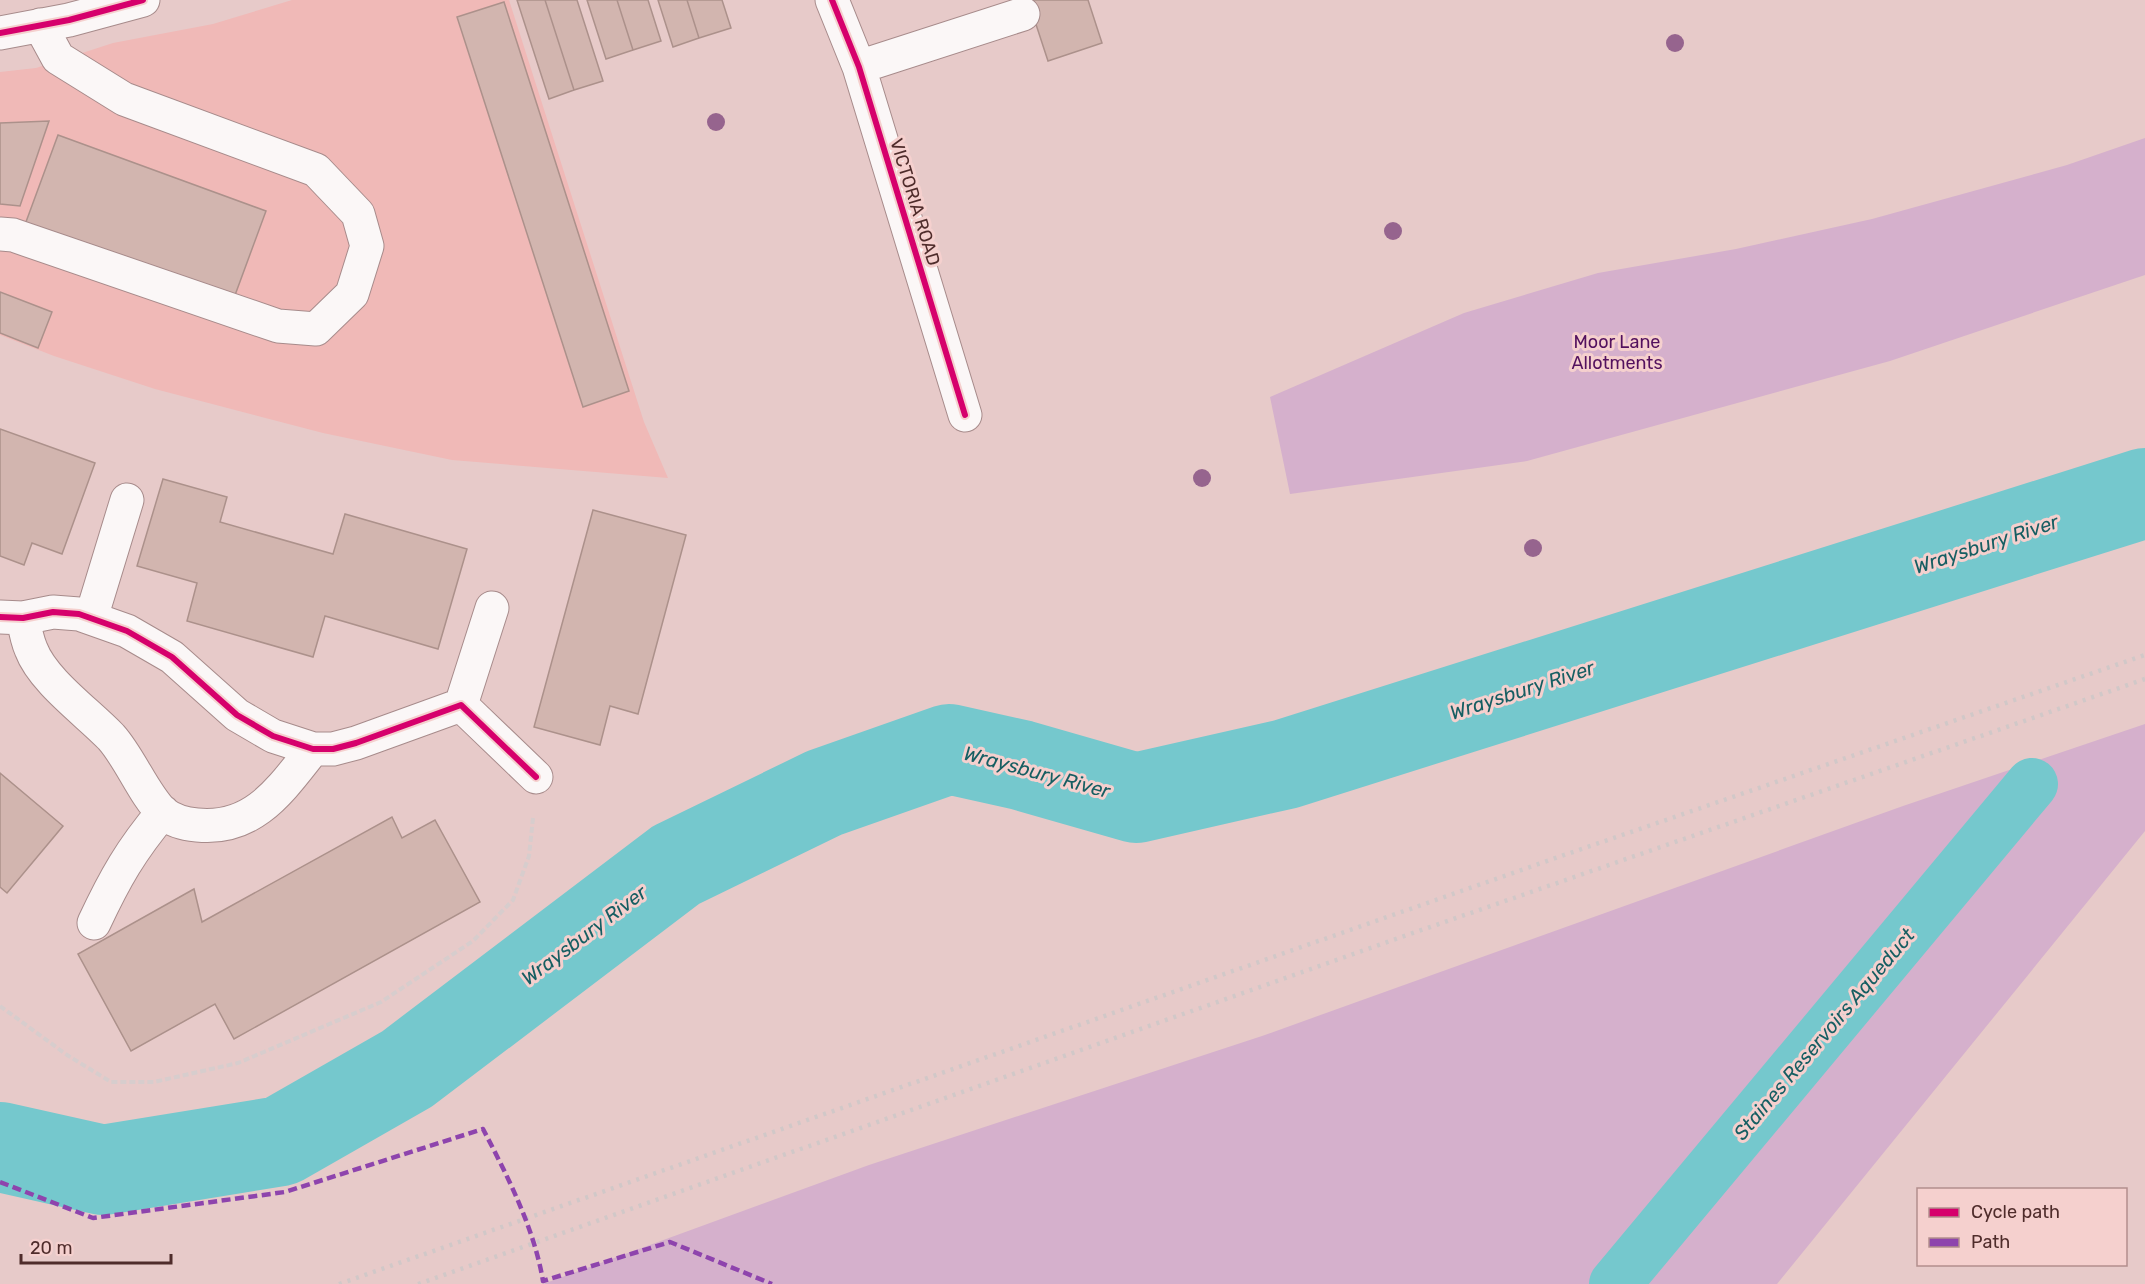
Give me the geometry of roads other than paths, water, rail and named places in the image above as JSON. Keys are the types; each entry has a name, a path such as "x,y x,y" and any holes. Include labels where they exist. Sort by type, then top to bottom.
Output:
{"street":[{"path":"0,33 40,26 143,0"},
{"name":"VICTORIA ROAD","path":"832,0 859,67 965,415"},
{"path":"859,67 1023,14"},
{"path":"0,234 13,235 278,326 316,329 352,294 367,246 358,214 316,170 124,99 57,58 40,26"},
{"path":"91,618 127,500"},
{"path":"461,705 492,608"},
{"path":"313,749 284,785 255,813 232,824 206,826 182,823 163,812 113,739 46,673 11,618 52,612 91,618 127,631 172,657 237,715 273,736 313,749 333,749 356,743 461,705"},
{"path":"461,705 536,777"},
{"path":"94,923 118,871 136,844 163,812"}],"waterway":[{"name":"Wraysbury River","path":"0,1147 103,1170 281,1141 407,1069 676,865 824,793 949,749 1021,765 1136,798 1286,764 2145,493"},
{"name":"Staines Reservoirs Aqueduct","path":"1615,1284 2032,784"}],"railway":[{"path":"339,1284 1570,853 2145,655"},
{"path":"418,1284 1410,934 2145,679"}],"park label":[{"name":"Moor Lane Allotments","path":"1617,352"}]}
